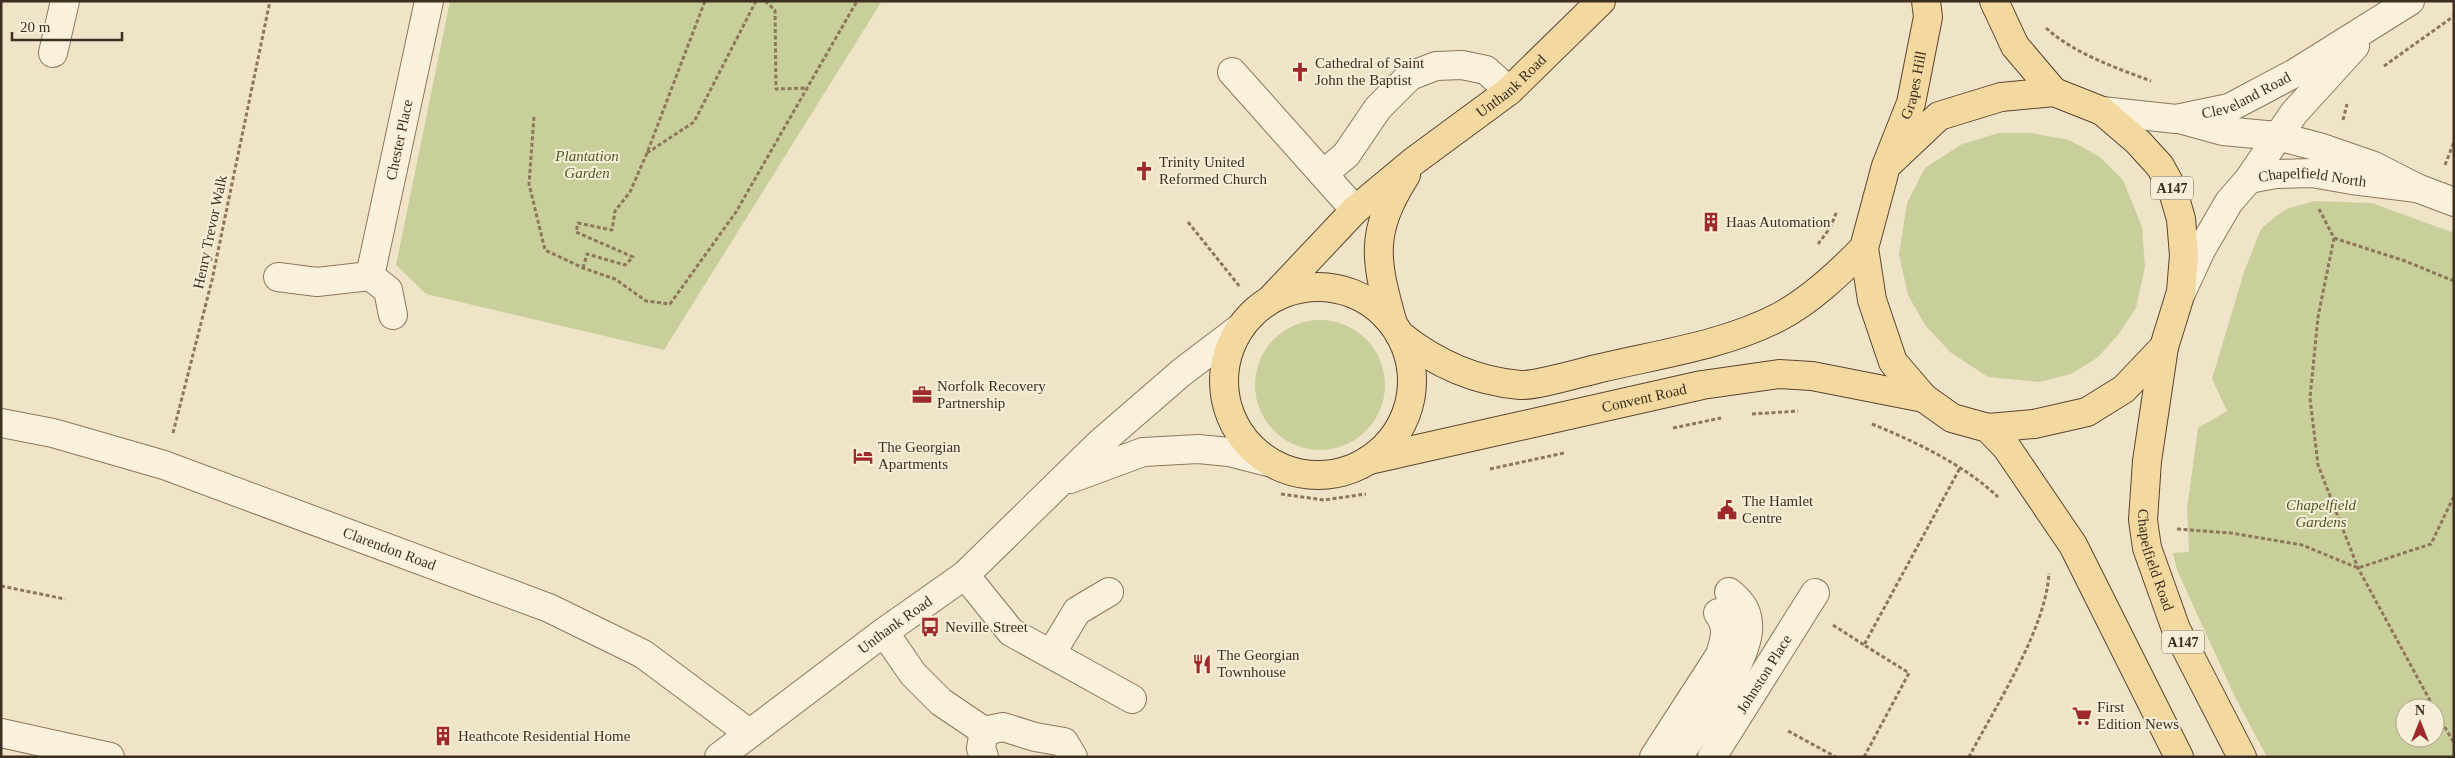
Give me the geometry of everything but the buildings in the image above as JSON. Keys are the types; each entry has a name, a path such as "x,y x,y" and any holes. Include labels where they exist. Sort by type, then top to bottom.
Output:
{"main road":[{"name":"Unthank Road","path":"1255,313 1355,210 1414,161 1508,91 1601,1"},
{"name":"Grapes Hill","path":"1886,166 1911,103 1928,17 1926,1"},
{"name":"A147","path":"1994,1 2016,46 2054,92"},
{"name":"A147","path":"2054,92 2102,111 2160,166 2172,188 2181,219 2184,255 2181,292 2164,347 2124,389 2086,412 2034,424 1988,428 1952,418 1924,398 1894,362 1872,300 1864,248 1886,166 1939,116 2001,97 2054,92"},
{"name":"Unthank Road","path":"1369,460 1385,447 1398,430 1406,414 1411,397 1412,377 1409,357 1396,330 1384,294 1378,237 1389,201 1414,161"},
{"path":"1369,460 1350,470 1331,474 1299,473 1268,462 1250,447 1237,430 1226,404 1224,377 1228,352 1255,313 1287,292 1314,288 1345,291 1366,300 1425,355 1459,372 1523,385 1744,333 1780,316 1802,302 1840,272 1864,248"},
{"name":"Chapelfield Road","path":"2164,347 2147,461 2143,520 2147,548 2176,628 2242,757"},
{"name":"Convent Road","path":"1369,460 1702,385 1779,374 1812,376 1924,398"},
{"path":"1988,428 2007,448 2073,545 2174,755"}],"street":[{"path":"53,53 65,1"},
{"name":"Chester Place","path":"370,276 429,1"},
{"name":"Cleveland Road","path":"2102,111 2176,119 2229,108 2295,74 2410,1"},
{"name":"Cleveland Road","path":"2250,179 2294,113 2376,23"},
{"path":"1322,174 1346,155 1378,108 1410,76 1436,66 1462,65 1486,70 1508,91"},
{"path":"1232,72 1355,210"},
{"name":"Chapelfield North","path":"2176,119 2223,131 2277,136 2319,147 2374,166 2417,188 2454,202"},
{"name":"Chapelfield North","path":"2181,292 2216,221 2229,202 2250,179 2276,174 2312,172 2352,180 2417,188"},
{"path":"278,277 317,282 370,276 388,290 393,315"},
{"name":"Unthank Road","path":"719,757 884,632 965,575 1100,443 1182,372 1255,313"},
{"name":"Clarendon Road","path":"1,423 53,433 164,465 549,608 643,654 749,733"},
{"name":"Unthank Road","path":"1061,482 1143,452 1198,449 1229,452 1268,462"},
{"path":"965,575 1011,632 1132,700"},
{"path":"1051,654 1077,611 1109,592"},
{"name":"Johnston Place","path":"1712,757 1815,593"},
{"path":"1654,757 1720,655 1726,637 1723,603 1744,606 1748,624 1745,648 1735,669 1678,757"},
{"path":"884,632 913,674 984,744 1003,727 1035,737 1064,742 1073,757"},
{"path":"1,733 110,757"}],"path":[{"name":"Henry Trevor Walk","path":"164,465 212,280 270,1"},
{"path":"583,268 587,254 625,265 633,258 576,232 578,223 612,230 615,211 630,192 647,153 705,1"},
{"path":"647,153 694,122 756,1"},
{"path":"765,1 775,10 776,89 808,88"},
{"path":"534,118 529,184 545,250 583,268 615,280 646,301 670,304 736,212 857,1"},
{"path":"2381,69 2454,16"},
{"path":"2044,26 2060,40 2089,56 2159,84"},
{"path":"2343,122 2349,99"},
{"path":"2315,201 2334,238 2318,317 2310,398 2318,465 2358,568 2428,698"},
{"path":"1814,250 1830,228 1840,204"},
{"path":"1188,222 1255,313"},
{"path":"2334,238 2405,260 2454,281"},
{"path":"1750,414 1805,410"},
{"path":"1664,430 1725,417"},
{"path":"1864,420 1901,435 1960,468 2003,503"},
{"path":"1481,471 1573,450"},
{"path":"1864,757 1909,673 1864,645 1960,468"},
{"path":"1278,493 1324,500 1373,493"},
{"path":"2170,530 2188,528 2302,545 2358,568 2431,544 2453,502 2454,496"},
{"path":"1969,757 2011,678 2041,614 2048,594 2049,565"},
{"path":"1,586 65,599"},
{"path":"2445,728 2454,743"},
{"path":"1788,731 1836,757"}],"green space":[{"name":"Plantation Garden","path":"450,1 882,1 664,350 426,294 396,265"},
{"path":"1999,133 2030,133 2069,140 2100,157 2123,180 2142,227 2145,267 2136,308 2118,335 2097,358 2071,374 2040,382 1988,377 1950,352 1925,325 1908,295 1899,254 1907,203 1925,168 1962,144"},
{"name":"Chapelfield Gardens","path":"2315,201 2372,203 2454,233 2454,757 2267,757 2234,695 2177,570 2173,553 2189,552 2187,509 2198,428 2227,411 2212,379 2244,272 2261,229 2289,208"},
{"path":"1320,320 1345,325 1366,339 1380,360 1385,385 1380,410 1366,431 1345,445 1320,450 1295,445 1274,431 1260,410 1255,385 1260,360 1274,339 1295,325"}],"place":[{"name":"Cathedral of Saint John the Baptist","path":"1300,72"},
{"name":"Trinity United Reformed Church","path":"1144,171"},
{"name":"Haas Automation","path":"1711,222"},
{"name":"Norfolk Recovery Partnership","path":"922,395"},
{"name":"The Georgian Apartments","path":"863,456"},
{"name":"The Hamlet Centre","path":"1727,510"},
{"name":"Neville Street","path":"930,627"},
{"name":"The Georgian Townhouse","path":"1202,664"},
{"name":"First Edition News","path":"2082,716"},
{"name":"Heathcote Residential Home","path":"443,736"}]}
